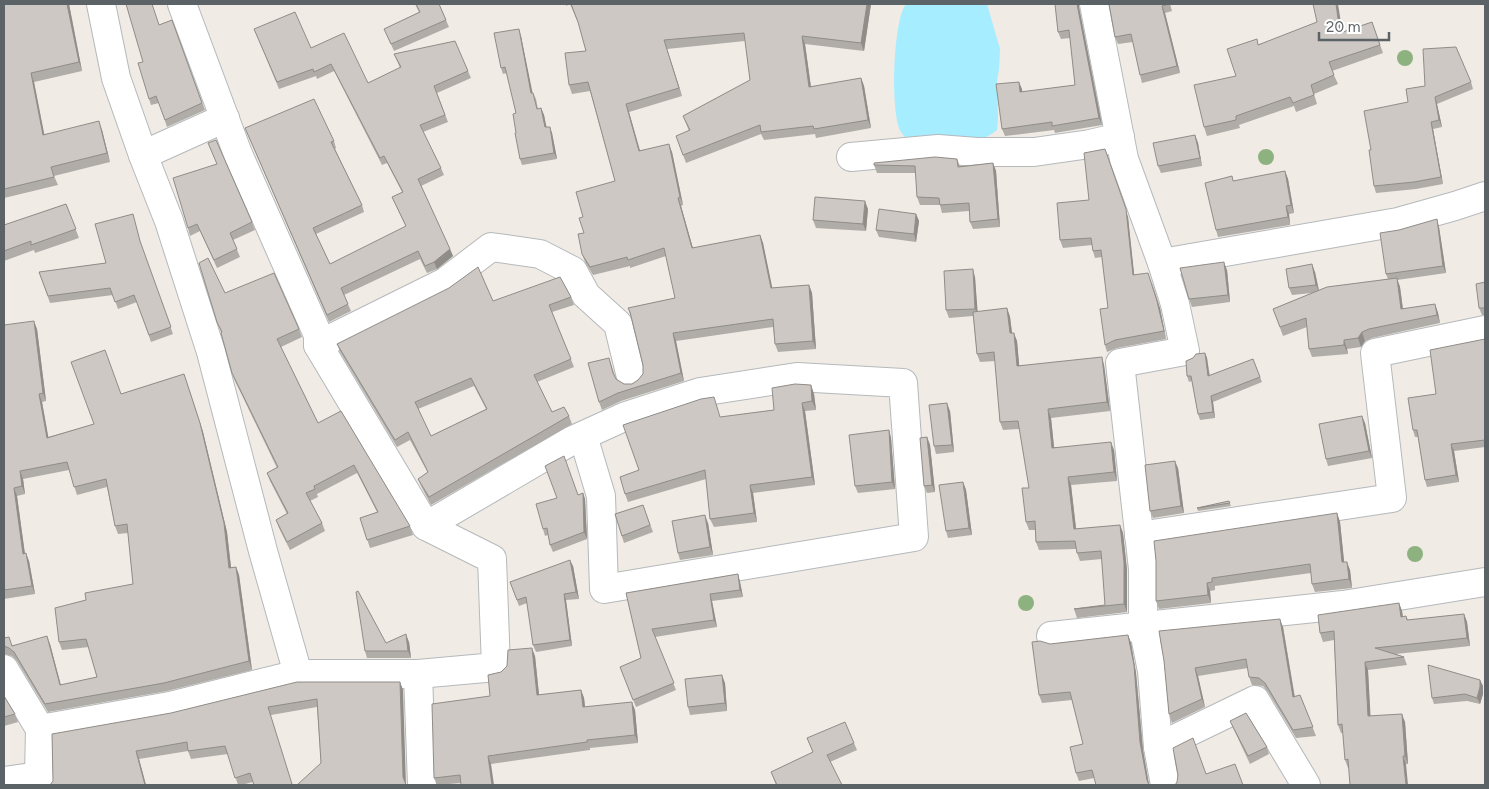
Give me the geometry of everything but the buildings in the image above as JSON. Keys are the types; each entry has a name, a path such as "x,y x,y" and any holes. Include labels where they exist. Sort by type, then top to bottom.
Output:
{"street":[{"path":"101,4 116,78 143,156 169,221 211,352 298,674"},
{"path":"40,729 170,706 298,674 418,674 496,667 492,559 426,526 318,345 318,335 238,154 182,4"},
{"path":"1094,4 1124,159 1175,304 1185,352 1120,362 1143,569 1143,626 1152,671 1158,747 1165,785"},
{"path":"143,156 225,118"},
{"path":"851,157 938,149 977,152 1034,152 1090,144 1120,137"},
{"path":"1162,263 1398,222 1485,196"},
{"path":"318,345 445,282 491,247 540,254 573,271 586,294 618,324 631,377"},
{"path":"1139,536 1392,498 1375,353 1485,330"},
{"path":"426,526 583,436 626,416 700,392 797,377 903,383 914,537 604,589 601,496 583,436"},
{"path":"1051,636 1343,605 1485,582"},
{"path":"4,669 40,729 40,781 4,781"},
{"path":"418,674 422,785"},
{"path":"1158,747 1255,700 1306,785"}],"water":[{"path":"906,4 987,4 1000,49 997,81 997,130 991,135 973,141 921,143 909,140 901,132 895,106 894,67 898,28"}]}
